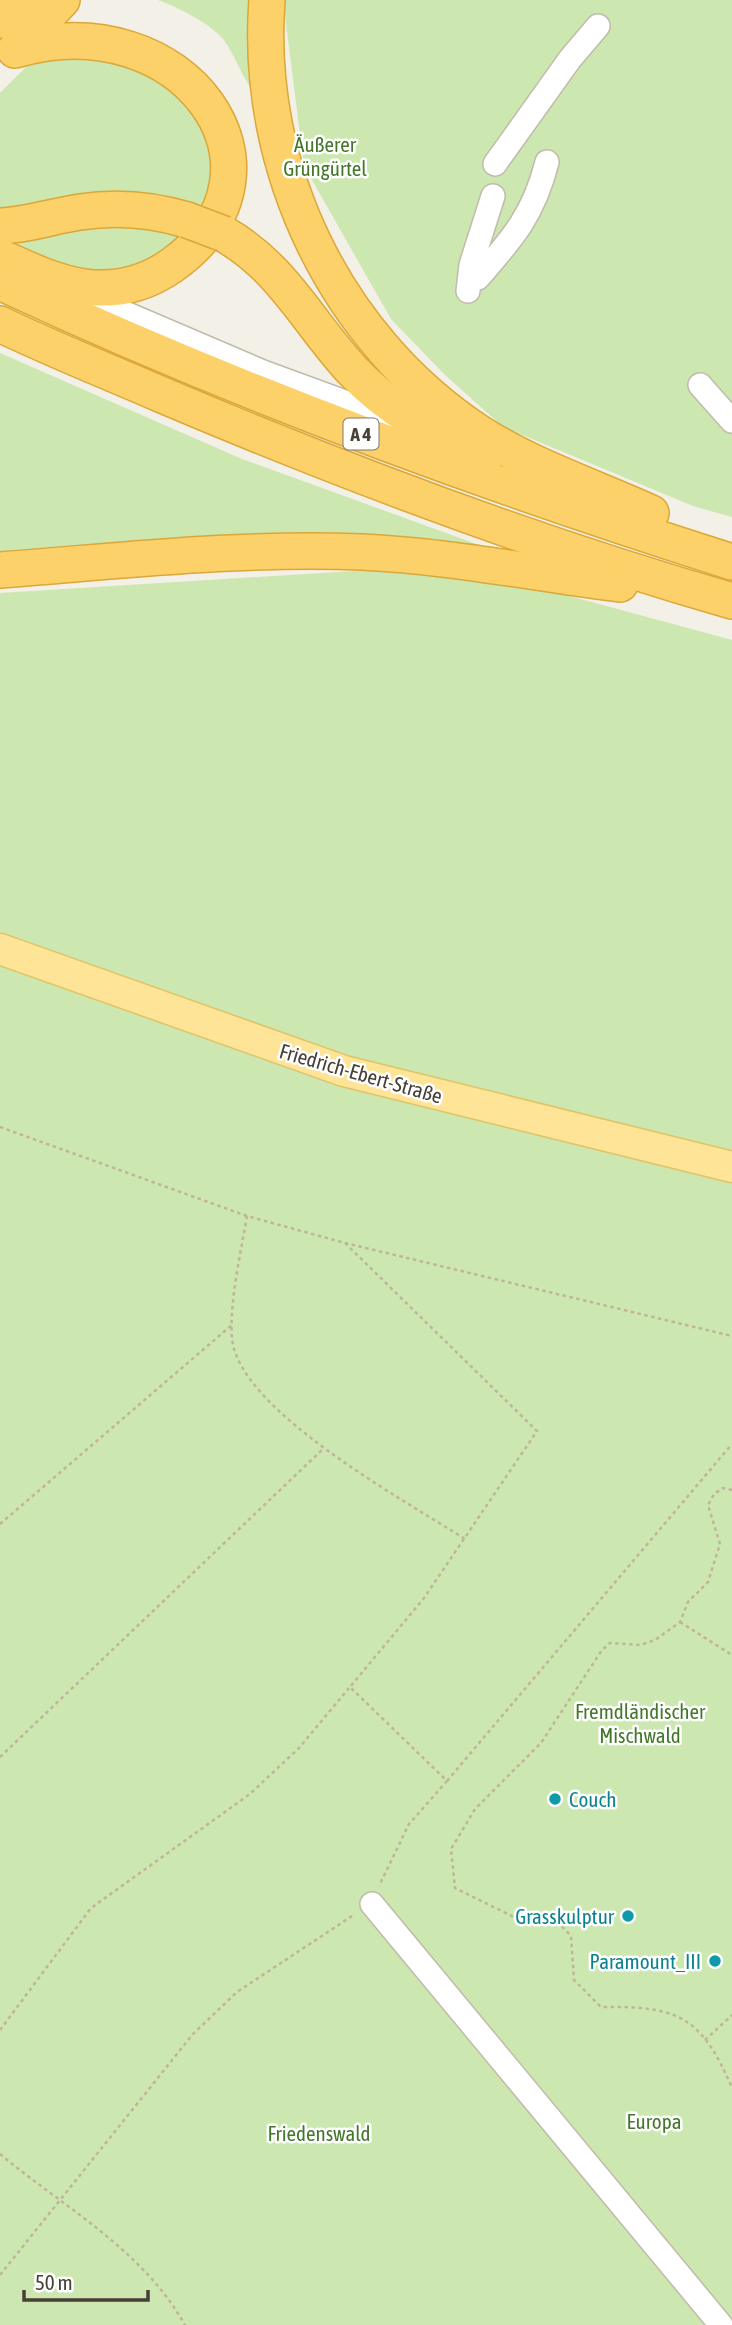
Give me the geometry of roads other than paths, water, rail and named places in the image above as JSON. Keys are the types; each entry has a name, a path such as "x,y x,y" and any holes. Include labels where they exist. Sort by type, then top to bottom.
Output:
{"highway":[{"path":"5,44 20,0"},
{"path":"5,44 62,0"},
{"path":"267,0 269,94 282,158 303,222 349,305 404,370 446,409 480,433 517,454 651,513"},
{"path":"0,257 34,272 87,287 121,287 144,281 172,265 192,247 213,218 224,191 227,140 220,114 199,75 169,47 151,38 131,30 89,25 5,44"},
{"path":"0,226 23,225 78,212 113,208 158,211 224,234 266,263 351,368 372,390 420,426 451,440 651,513 732,539"},
{"name":"A 4","path":"0,282 175,360 327,421 544,502 732,562"},
{"name":"A 4","path":"3,326 235,426 418,497 611,564 724,599"},
{"path":"0,570 280,552 359,552 442,557 724,599"}],"main road":[{"name":"Friedrich-Ebert-Straße","path":"0,949 344,1071 732,1167"}],"lane":[{"path":"495,164 570,59 598,26"},
{"path":"493,196 471,265 473,284 528,216 538,196 547,162"},
{"path":"34,272 169,334 273,376 451,440"},
{"path":"700,385 732,421"},
{"path":"372,1904 721,2325"}],"place":[{"name":"Couch","path":"555,1799"},
{"name":"Grasskulptur","path":"628,1916"},
{"name":"Paramount_III","path":"715,1961"}],"park label":[{"name":"Äußerer Grüngürtel","path":"325,156"},
{"name":"Fremdländischer Mischwald","path":"640,1723"},
{"name":"Europa","path":"654,2121"},
{"name":"Friedenswald","path":"319,2133"}]}
